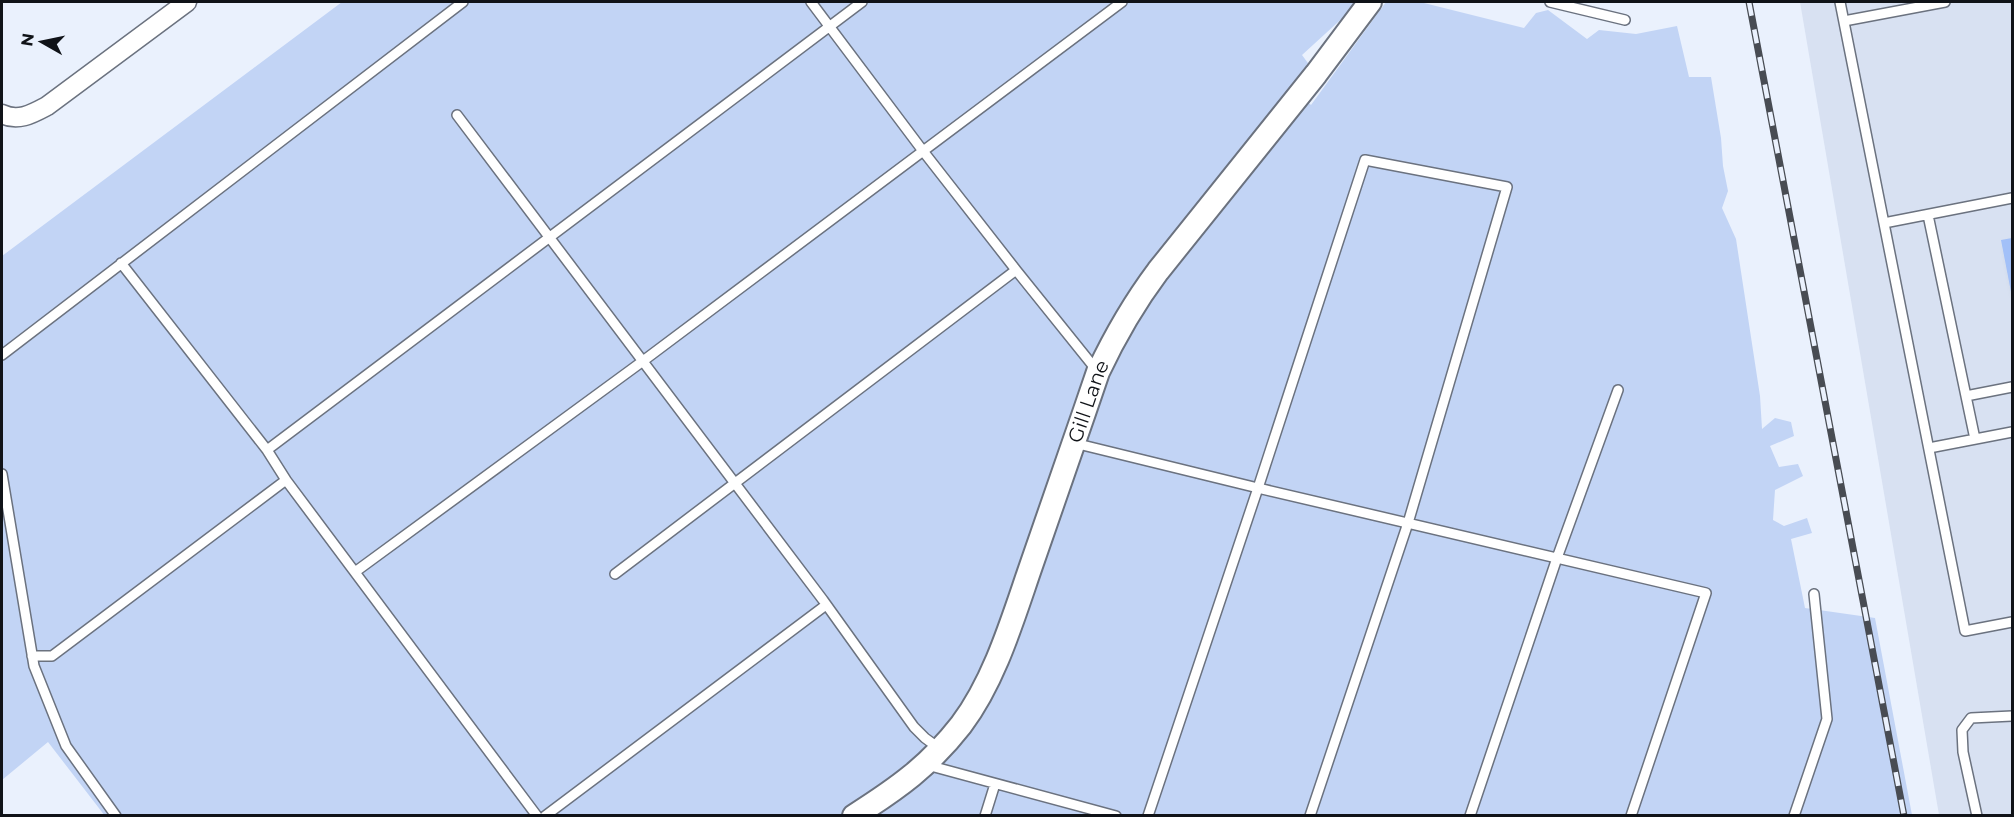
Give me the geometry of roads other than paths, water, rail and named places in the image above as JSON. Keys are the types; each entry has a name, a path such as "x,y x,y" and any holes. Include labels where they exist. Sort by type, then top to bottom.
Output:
{"street":[{"path":"2,114 9,117 28,117 47,106 187,2"},
{"name":"Gill Lane","path":"854,816 892,792 933,757 963,723 980,694 1009,630 1098,372 1116,334 1135,302 1316,74 1370,2"}],"lane":[{"path":"2,355 463,2"},
{"path":"811,2 923,151 1098,372"},
{"path":"267,450 862,2"},
{"path":"356,572 643,361 1122,2"},
{"path":"1550,2 1625,20"},
{"path":"1840,2 1965,631 2013,622"},
{"path":"1887,2 1889,12"},
{"path":"1844,21 1945,2"},
{"path":"457,115 826,604 933,757 995,783 1116,816"},
{"path":"1148,816 1365,160 1507,187 1408,523 1310,816"},
{"path":"1884,223 2013,198"},
{"path":"1928,215 1975,439"},
{"path":"121,263 267,450 286,480 537,816"},
{"path":"615,574 1016,270"},
{"path":"1966,396 2013,387"},
{"path":"1470,816 1557,558 1618,390"},
{"path":"1929,448 2013,432"},
{"path":"1074,443 1706,593 1631,816"},
{"path":"2,474 34,666 66,746 116,816"},
{"path":"32,656 52,656 286,480"},
{"path":"1794,816 1827,719 1814,594"},
{"path":"545,816 826,604"},
{"path":"1977,816 1963,752 1962,730 1971,718 2013,716"},
{"path":"985,816 995,783"}],"railway":[{"path":"1749,2 1904,816"}]}
